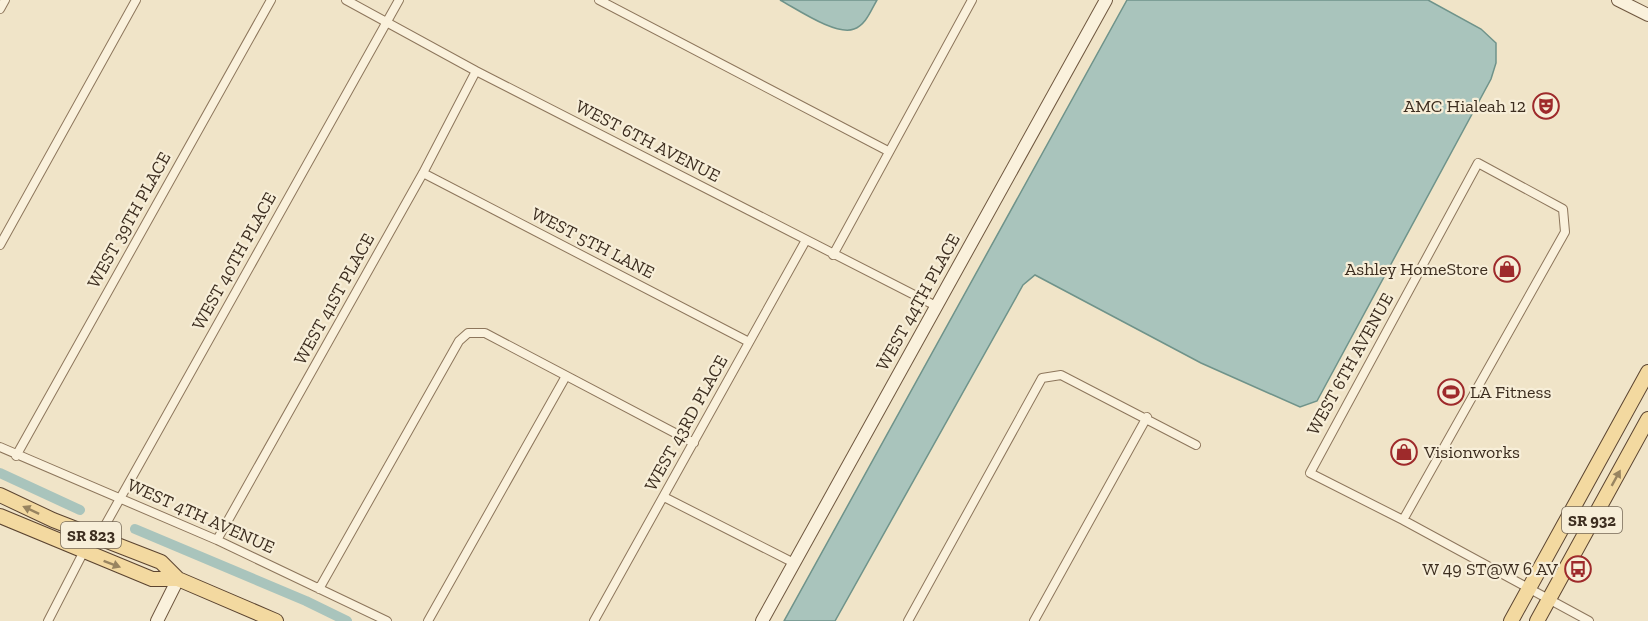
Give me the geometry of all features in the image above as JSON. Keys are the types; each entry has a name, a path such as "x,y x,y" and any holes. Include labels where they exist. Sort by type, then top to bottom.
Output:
{"main road":[{"name":"SR 932","path":"1511,621 1648,372"},
{"name":"SR 932","path":"1537,621 1648,419"},
{"name":"SR 823","path":"0,495 98,538 161,562 178,579 276,621"},
{"name":"SR 823","path":"0,516 83,553 156,580 178,579"}],"street":[{"path":"0,9 5,0"},
{"path":"0,245 136,0"},
{"name":"WEST 39TH PLACE","path":"16,456 270,0"},
{"name":"WEST 6TH AVENUE","path":"346,0 477,71 936,306"},
{"name":"WEST 40TH PLACE","path":"98,538 399,0"},
{"path":"599,0 888,151"},
{"path":"833,255 972,0"},
{"name":"WEST 44TH PLACE","path":"762,621 1106,0"},
{"path":"1618,0 1648,15"},
{"name":"WEST 41ST PLACE","path":"217,540 423,173 477,71"},
{"name":"WEST 6TH AVENUE","path":"1403,520 1565,232 1563,209 1478,163 1310,473 1403,520 1589,621"},
{"name":"WEST 5TH LANE","path":"423,173 749,342"},
{"name":"WEST 43RD PLACE","path":"594,621 806,240"},
{"path":"319,589 459,341 468,333 485,333 694,443"},
{"path":"908,621 1042,378 1061,375 1147,417 1196,445"},
{"path":"428,621 566,376"},
{"path":"1034,621 1147,417"},
{"name":"WEST 4TH AVENUE","path":"0,447 118,500 217,540 387,621"},
{"path":"664,497 794,563"},
{"path":"48,621 83,553"},
{"path":"157,621 178,579"}],"water":[{"path":"780,0 877,0 862,24 854,29 846,30 827,25"},
{"path":"1127,0 1428,0 1481,29 1496,43 1496,63 1491,79 1317,401 1300,407 1201,363 1035,275 1023,285 835,621 784,621"}],"waterway":[{"path":"0,473 80,510"},
{"path":"135,529 306,601 347,621"}],"place":[{"name":"AMC Hialeah 12","path":"1546,106"},
{"name":"Ashley HomeStore","path":"1507,269"},
{"name":"LA Fitness","path":"1451,392"},
{"name":"Visionworks","path":"1404,452"},
{"name":"W 49 ST@W 6 AV","path":"1578,569"}]}
